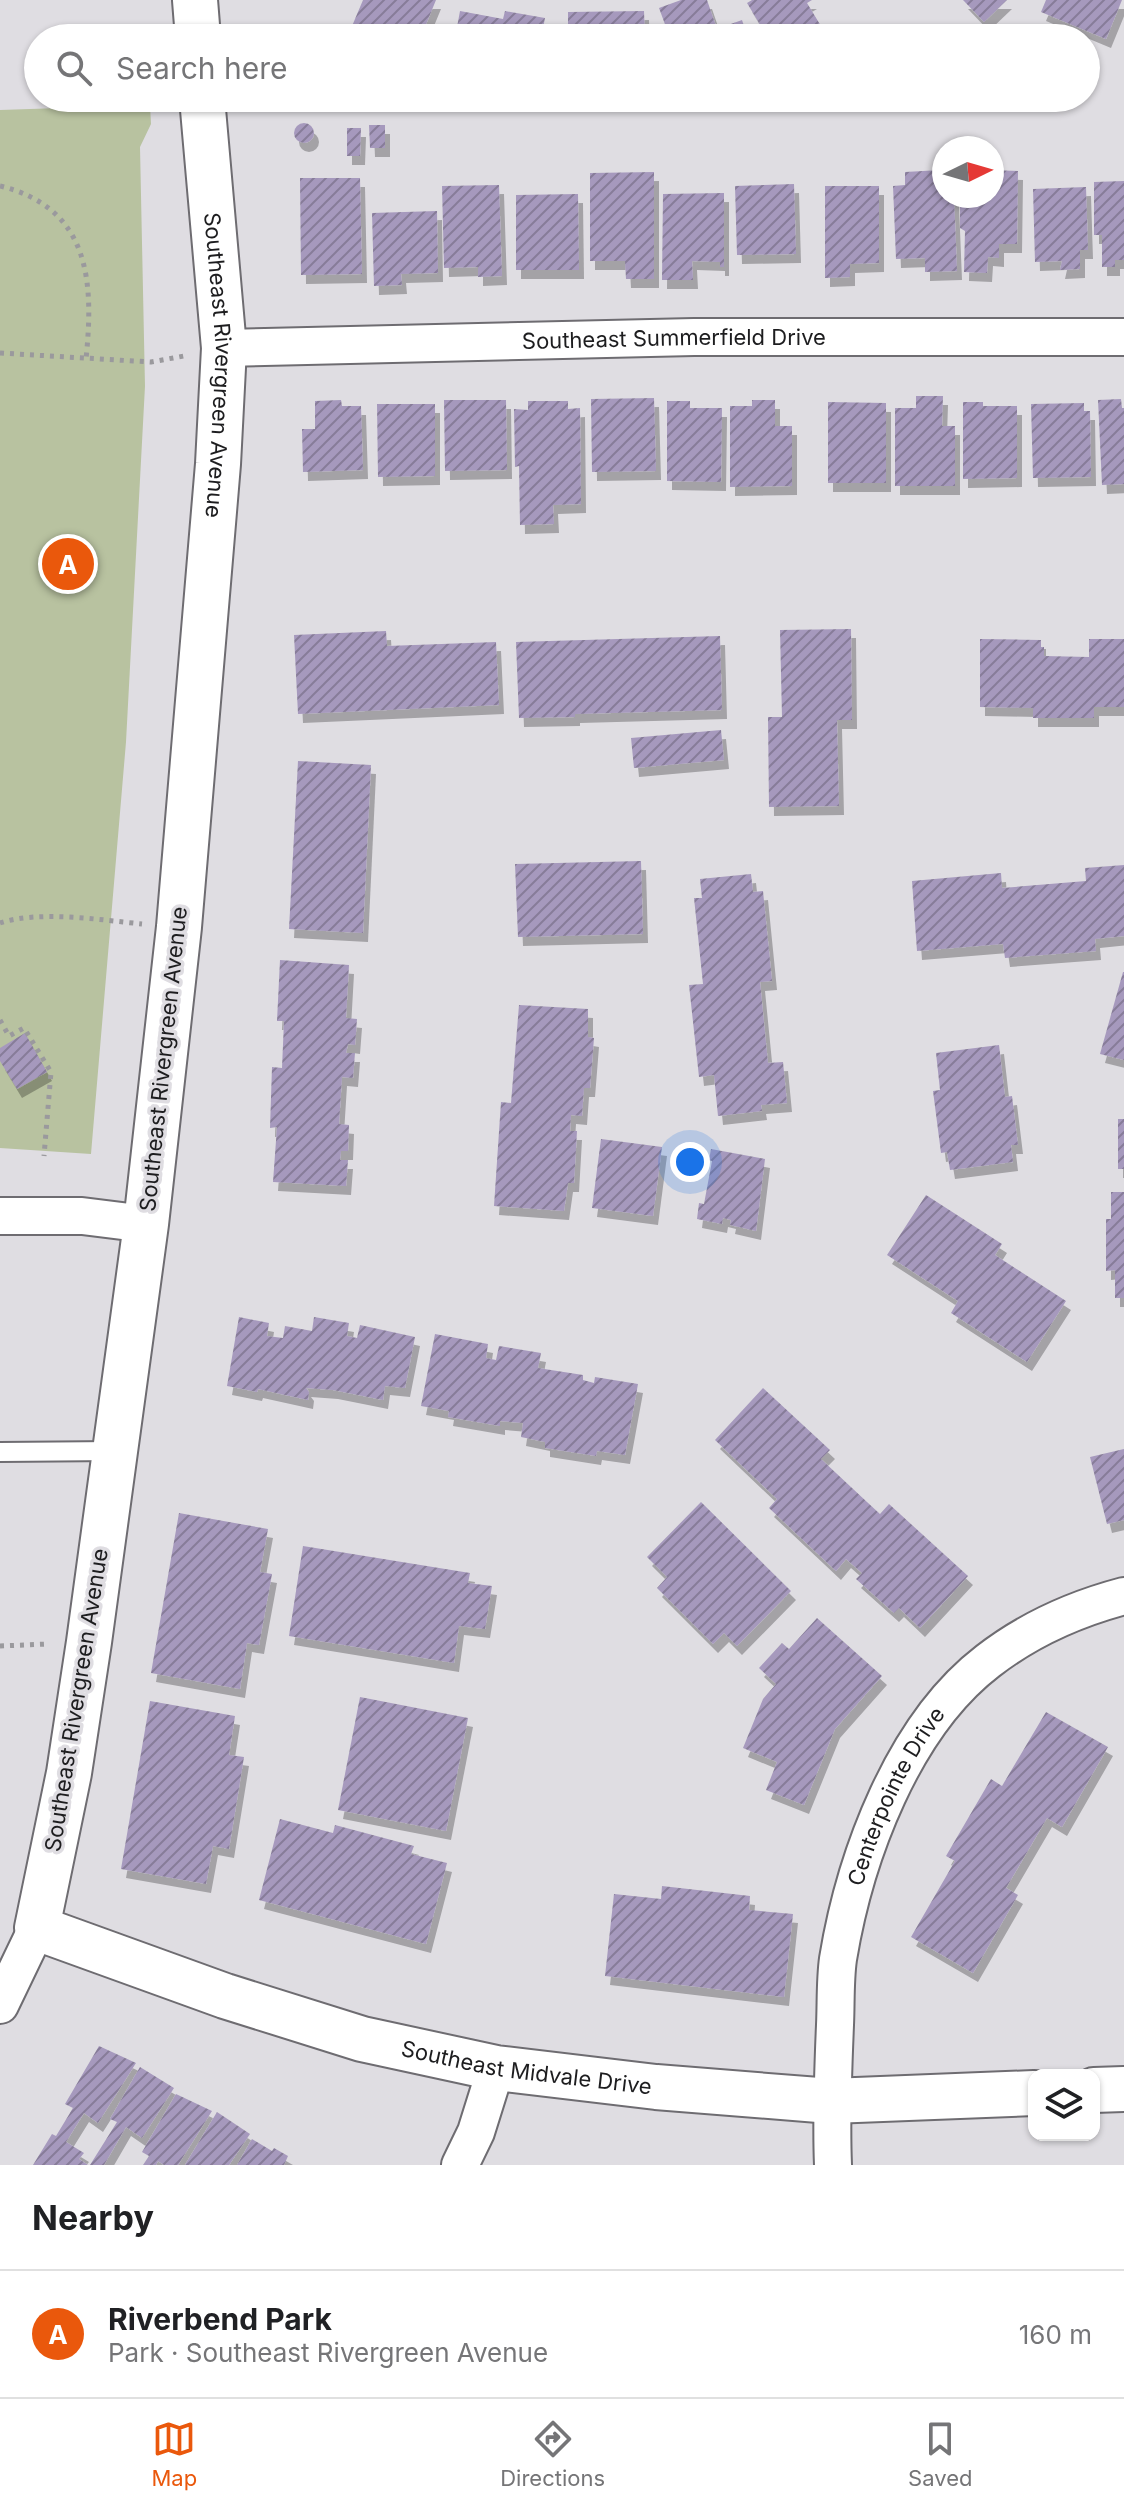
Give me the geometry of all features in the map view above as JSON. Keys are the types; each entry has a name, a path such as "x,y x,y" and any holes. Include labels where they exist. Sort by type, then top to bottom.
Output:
{"street":[{"path":"195,0 197,24"},
{"name":"Southeast Rivergreen Avenue","path":"0,2005 37,1928 69,1773 146,1224 179,927 218,464 224,348 203,112"},
{"name":"Southeast Summerfield Drive","path":"224,348 694,337 1124,337"},
{"path":"0,1216 82,1216 146,1224"},
{"name":"Centerpointe Drive","path":"833,2165 831,2101 838,1961 857,1870 884,1801 945,1703 987,1662 1048,1624 1085,1606 1124,1596"},
{"name":"Southeast Midvale Drive","path":"37,1928 225,1996 362,2039 496,2068 656,2087 831,2101 1028,2093"},
{"path":"460,2165 476,2132 496,2068"},
{"path":"1100,2090 1124,2089"}],"lane":[{"path":"0,1452 114,1451"}],"path":[{"path":"0,186 28,196 71,230 82,254 87,288 89,333 86,359"},
{"path":"0,353 151,362 224,348"},
{"path":"0,923 43,918 179,927"},
{"path":"0,1020 9,1036 24,1028 51,1072 44,1156"},
{"path":"0,1646 89,1642"}],"green space":[{"path":"0,110 150,112 151,124 140,147 145,386 126,742 91,1154 0,1148"}],"building":[{"path":"363,0 436,0 426,24 353,24"},
{"path":"681,0 707,0 715,24 665,24 659,8"},
{"path":"752,0 812,0 807,3 820,24 760,24 747,3"},
{"path":"963,0 1007,0 984,22"},
{"path":"1046,0 1122,0 1106,39 1100,37 1100,24 1070,24 1041,12"},
{"path":"460,11 503,19 505,11 545,18 544,24 458,24"},
{"path":"644,11 644,24 568,24 568,12"},
{"path":"304,123 311,126 314,133 311,140 304,143 297,140 294,133 297,126"},
{"path":"369,125 385,125 385,148 370,148"},
{"path":"347,128 361,128 360,156 347,156"},
{"path":"932,170 932,208 954,208 957,271 925,272 925,258 896,259 893,186 905,185 905,172"},
{"path":"1004,170 1018,171 1017,244 999,244 999,258 988,257 987,273 964,272 965,231 960,228 960,208 1004,208"},
{"path":"654,172 654,279 626,279 625,261 590,261 590,173"},
{"path":"300,178 360,178 362,274 301,275"},
{"path":"1124,181 1124,260 1115,260 1115,267 1102,267 1102,235 1094,235 1094,182"},
{"path":"794,184 796,254 737,255 735,186"},
{"path":"499,185 502,276 478,277 478,267 444,268 442,186"},
{"path":"825,186 879,186 879,263 850,264 850,277 825,278"},
{"path":"1086,187 1088,250 1080,250 1080,269 1060,270 1062,261 1035,262 1033,189"},
{"path":"724,193 724,267 720,267 720,262 692,261 693,280 662,280 663,194"},
{"path":"578,194 579,270 516,270 516,195"},
{"path":"437,211 438,273 401,274 402,285 374,286 372,213"},
{"path":"916,396 943,396 942,426 955,426 955,486 895,486 895,408 916,408"},
{"path":"654,398 656,471 592,472 591,399"},
{"path":"1121,399 1124,408 1124,484 1102,485 1098,400"},
{"path":"341,400 342,406 361,406 363,470 303,472 302,429 315,429 315,401"},
{"path":"444,400 506,400 507,470 445,471"},
{"path":"752,400 775,400 775,426 792,426 792,486 730,487 730,406 752,406"},
{"path":"528,401 568,401 568,409 580,408 581,504 553,505 554,524 520,525 514,409 528,410"},
{"path":"667,401 690,401 690,408 722,408 721,482 667,481"},
{"path":"828,402 886,403 886,483 828,483"},
{"path":"963,402 983,402 983,406 1017,406 1017,478 963,479"},
{"path":"1084,403 1084,411 1090,411 1091,477 1033,478 1031,404"},
{"path":"377,404 435,404 435,476 378,477"},
{"path":"851,629 852,720 837,720 839,806 769,807 768,717 782,717 780,630"},
{"path":"386,631 387,646 496,642 499,705 298,714 294,635"},
{"path":"720,636 722,710 519,718 516,642"},
{"path":"980,639 1041,640 1044,656 1089,657 1089,639 1124,639 1124,707 1094,707 1094,718 1033,718 1033,708 980,707"},
{"path":"721,730 724,760 634,768 631,738"},
{"path":"298,761 371,765 363,933 289,929"},
{"path":"641,861 643,934 518,937 515,864"},
{"path":"1124,865 1124,936 1095,939 1096,951 1005,958 1003,944 917,951 912,881 1001,873 1002,888 1086,881 1085,868"},
{"path":"751,874 753,892 763,891 772,981 760,982 768,1063 783,1062 787,1103 761,1105 762,1111 718,1116 714,1075 699,1077 689,985 703,984 694,898 702,898 700,879"},
{"path":"280,960 349,965 346,1018 357,1019 355,1045 348,1044 346,1053 355,1053 353,1078 342,1077 339,1124 349,1125 348,1151 341,1151 340,1160 348,1160 346,1186 273,1182 277,1127 270,1128 272,1067 282,1068 284,1021 277,1021"},
{"path":"1124,972 1124,1060 1100,1054"},
{"path":"519,1005 588,1009 588,1037 594,1038 590,1088 584,1088 582,1116 571,1115 570,1131 577,1131 574,1183 568,1183 564,1211 494,1206 501,1102 511,1103"},
{"path":"25,1033 47,1072 17,1089 0,1061 0,1048"},
{"path":"999,1045 1005,1097 1012,1096 1018,1145 1011,1145 1013,1162 950,1170 947,1152 941,1153 933,1091 940,1090 936,1053"},
{"path":"1118,1119 1124,1119 1124,1169 1118,1169"},
{"path":"601,1139 662,1147 653,1216 592,1208"},
{"path":"711,1149 765,1159 756,1231 730,1225 731,1220 723,1218 722,1224 697,1219 699,1203 704,1204 712,1161 709,1160"},
{"path":"1111,1192 1124,1192 1124,1298 1115,1298 1115,1270 1106,1271 1106,1219 1111,1219"},
{"path":"926,1195 1002,1244 995,1255 1066,1301 1027,1362 951,1313 958,1301 887,1255"},
{"path":"239,1317 269,1323 267,1336 283,1338 285,1326 312,1331 314,1317 349,1323 347,1336 357,1338 360,1325 415,1337 405,1388 385,1386 383,1400 306,1388 308,1400 227,1386"},
{"path":"435,1334 488,1344 486,1358 496,1360 499,1346 541,1353 538,1368 583,1375 583,1380 594,1383 595,1377 638,1384 625,1455 597,1451 596,1456 545,1448 545,1442 521,1437 523,1423 500,1421 500,1426 448,1417 449,1411 421,1406"},
{"path":"763,1388 830,1450 821,1459 880,1514 889,1504 968,1576 920,1628 899,1608 894,1613 856,1579 862,1573 846,1559 836,1571 769,1508 777,1499 715,1440"},
{"path":"1124,1449 1124,1520 1107,1524 1090,1457"},
{"path":"701,1502 791,1591 737,1646 724,1633 713,1644 657,1588 667,1577 647,1557"},
{"path":"179,1513 268,1529 260,1572 272,1574 259,1645 247,1643 240,1689 151,1673"},
{"path":"303,1546 470,1573 468,1583 492,1586 485,1629 459,1626 454,1663 289,1636"},
{"path":"817,1618 882,1676 835,1729 804,1805 766,1790 777,1762 743,1748 763,1699 776,1684 759,1668 782,1643 789,1649"},
{"path":"360,1697 468,1718 446,1831 338,1810"},
{"path":"150,1701 235,1716 229,1755 244,1757 229,1849 213,1846 206,1884 121,1869"},
{"path":"1046,1712 1108,1747 1062,1827 1047,1818 1006,1888 1018,1895 973,1973 911,1937 955,1861 946,1856 991,1779 1002,1786"},
{"path":"280,1819 333,1833 335,1825 414,1846 411,1854 447,1863 426,1944 259,1900"},
{"path":"662,1886 750,1896 749,1910 793,1914 784,1997 605,1976 614,1894 661,1899"},
{"path":"99,2046 136,2063 98,2123 84,2113 66,2142 84,2153 79,2159 88,2165 33,2165 73,2108 65,2104"},
{"path":"140,2067 174,2088 142,2138 126,2127 104,2165 90,2165 117,2122 110,2119"},
{"path":"176,2094 212,2111 178,2165 164,2165 158,2161 156,2165 143,2165 149,2156 142,2152"},
{"path":"217,2112 250,2134 229,2165 185,2165"},
{"path":"252,2139 288,2156 284,2165 237,2165"}],"place":[{"name":"Riverbend Park","path":"68,564"}]}
